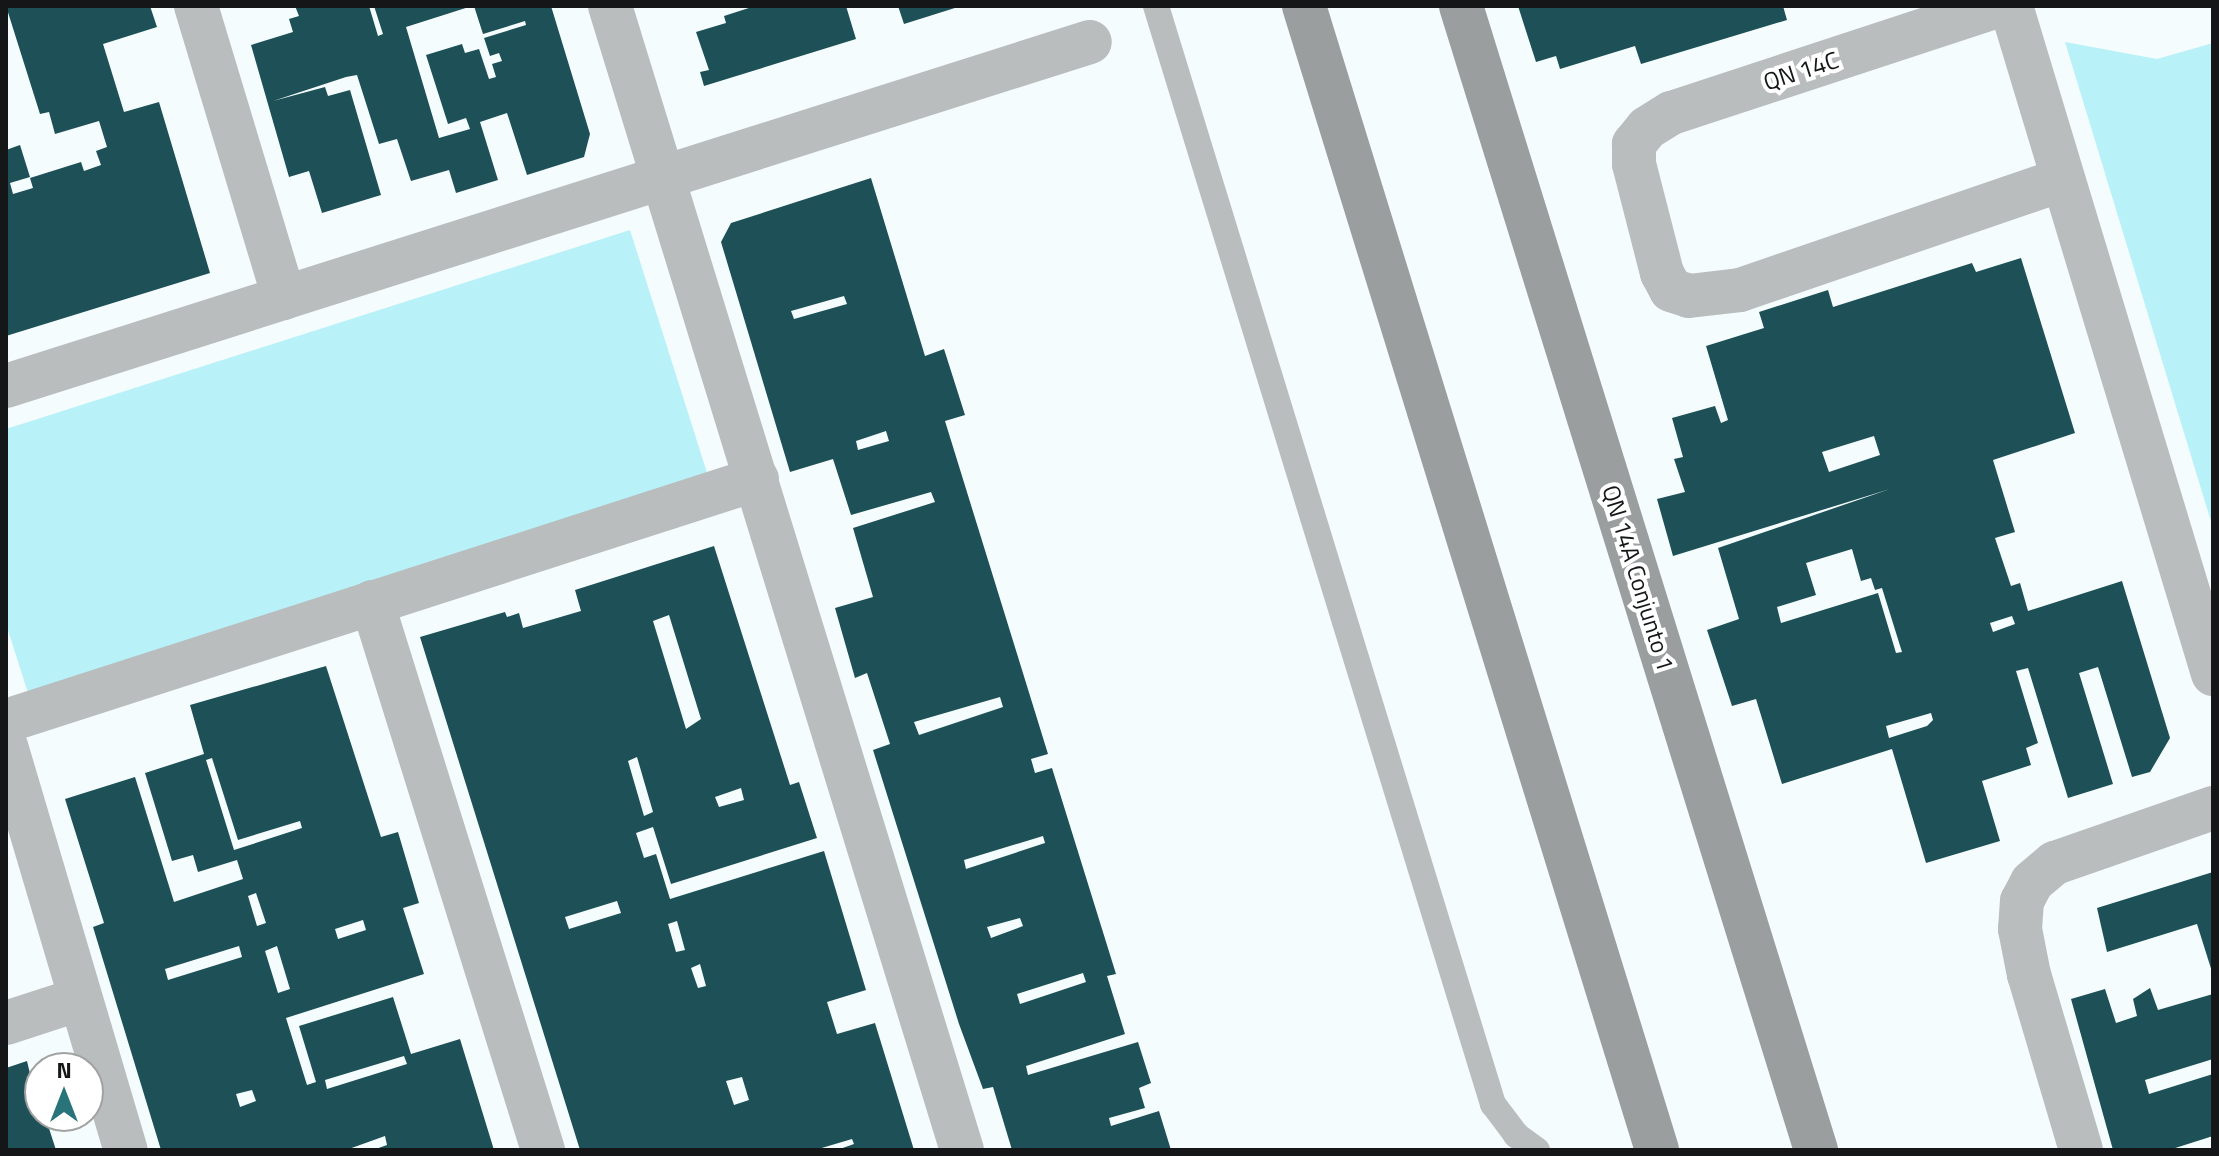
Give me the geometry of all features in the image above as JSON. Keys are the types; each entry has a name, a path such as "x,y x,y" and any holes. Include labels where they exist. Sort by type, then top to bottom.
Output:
{"main road":[{"path":"1304,6 1657,1150"},
{"name":"QN 14A Conjunto 1","path":"1461,6 1816,1150"}],"street":[{"path":"196,6 284,298"},
{"path":"610,6 962,1150"},
{"name":"QN 14C","path":"1997,6 1671,113 1647,128 1634,144 1634,164 1662,273 1671,290 1689,296 1740,290 2061,180"},
{"path":"2011,6 2061,180 2213,674"},
{"path":"6,386 1090,42"},
{"path":"6,721 757,479"},
{"path":"372,602 543,1150"},
{"path":"6,746 126,1150"},
{"path":"2081,1150 2029,975 2020,929 2022,901 2032,882 2055,863 2213,808"},
{"path":"6,1023 80,999"}],"lane":[{"path":"1156,6 1493,1104 1516,1135 1537,1150"}],"shaded area":[{"path":"2065,42 2157,59 2213,43 2213,528"},
{"path":"630,230 709,479 29,696 6,624 6,429"}],"building":[{"path":"6,6 150,6 157,27 103,44 124,112 159,102 210,273 6,336 6,150 20,145 30,177 10,183 13,194 33,188 30,178 81,162 84,171 101,165 96,151 107,147 99,121 55,134 49,112 40,114"},
{"path":"295,6 369,6 378,36 383,34 374,6 472,6 406,27 439,138 470,129 466,118 448,124 426,55 462,44 465,53 479,49 489,79 496,77 492,64 502,61 499,53 490,56 484,38 526,25 525,21 483,34 474,6 551,6 590,134 584,157 527,175 507,113 480,122 498,180 456,193 449,170 411,181 397,139 379,144 357,75 346,77 273,101 325,87 328,96 350,90 381,195 322,213 309,171 289,177 251,45 293,32 289,19 299,16"},
{"path":"755,6 846,6 856,39 704,86 700,72 709,70 696,32 726,23 724,16"},
{"path":"898,6 957,6 958,7 904,24"},
{"path":"1518,6 1783,6 1787,20 1641,64 1635,46 1560,69 1556,56 1536,62"},
{"path":"871,178 925,356 944,349 965,415 945,421 1048,754 1031,759 1035,773 1052,768 1116,974 1107,976 1125,1034 1026,1066 1028,1075 1138,1042 1151,1083 1139,1088 1145,1108 1109,1118 1111,1126 1159,1111 1171,1150 1012,1150 993,1087 983,1089 959,1024 873,750 890,744 867,673 855,678 835,608 873,597 853,528 935,502 931,492 851,515 833,459 790,472 721,242 731,223","holes":["844,296 847,304 794,319 791,311","886,431 889,441 858,450 856,441","1000,697 1003,707 919,735 914,722","1043,836 1045,843 966,869 964,860","1020,918 1023,926 991,938 987,927","1083,973 1086,982 1020,1004 1017,994"]},
{"path":"2021,258 2075,433 1993,460 2015,532 1995,538 2011,586 2020,583 2028,611 2122,581 2170,738 2150,772 2132,777 2098,667 2079,673 2113,784 2068,798 2028,668 2016,671 2038,743 2026,748 2031,765 1982,781 2000,841 1926,863 1892,749 1782,784 1756,699 1732,706 1707,630 1739,619 1718,548 1890,489 1673,556 1657,499 1685,492 1674,459 1683,457 1672,418 1715,406 1721,423 1728,420 1706,346 1764,328 1759,312 1828,290 1833,307 1972,263 1976,272","holes":["1874,436 1880,455 1829,472 1822,452","1852,549 1861,581 1871,578 1875,590 1882,588 1902,652 1896,653 1878,593 1781,623 1777,607 1816,595 1806,563","2012,616 2015,624 1993,632 1990,623","1931,713 1933,720 1927,726 1889,738 1886,726"]},
{"path":"714,546 790,785 799,782 817,838 671,884 653,827 636,833 644,858 656,854 670,899 824,851 866,990 827,1002 837,1034 875,1023 914,1150 837,1150 854,1144 852,1139 815,1150 580,1150 420,637 505,612 507,617 519,613 523,628 581,611 575,590","holes":["669,615 701,719 686,729 653,621","637,757 653,812 644,816 628,761","741,788 744,800 719,807 715,797","617,901 621,913 569,929 565,917","677,921 685,950 676,952 668,924","700,964 706,986 698,988 691,968","742,1077 749,1100 734,1105 726,1081"]},
{"path":"326,666 381,837 398,832 419,903 403,908 424,974 286,1018 307,1085 316,1082 299,1026 393,997 411,1054 460,1039 494,1150 373,1150 387,1145 385,1136 346,1150 161,1150 93,927 104,923 65,799 135,777 174,902 243,879 237,860 198,872 193,855 172,861 145,773 204,754 190,705","holes":["212,758 238,840 300,821 302,828 234,850 206,760","256,893 266,923 257,926 248,896","363,920 366,930 338,939 335,929","239,946 242,957 168,980 165,969","277,946 290,989 278,993 265,951","404,1056 407,1064 327,1089 325,1080","252,1090 256,1101 240,1107 236,1094"]},
{"path":"2213,872 2213,975 2197,924 2107,952 2097,908"},
{"path":"2150,988 2158,1010 2213,994 2213,1059 2145,1080 2149,1094 2213,1074 2213,1136 2169,1150 2113,1150 2071,999 2105,989 2116,1023 2137,1016 2133,999"},
{"path":"24,1062 24,1132 50,1132 56,1150 6,1150 6,1068"}]}
